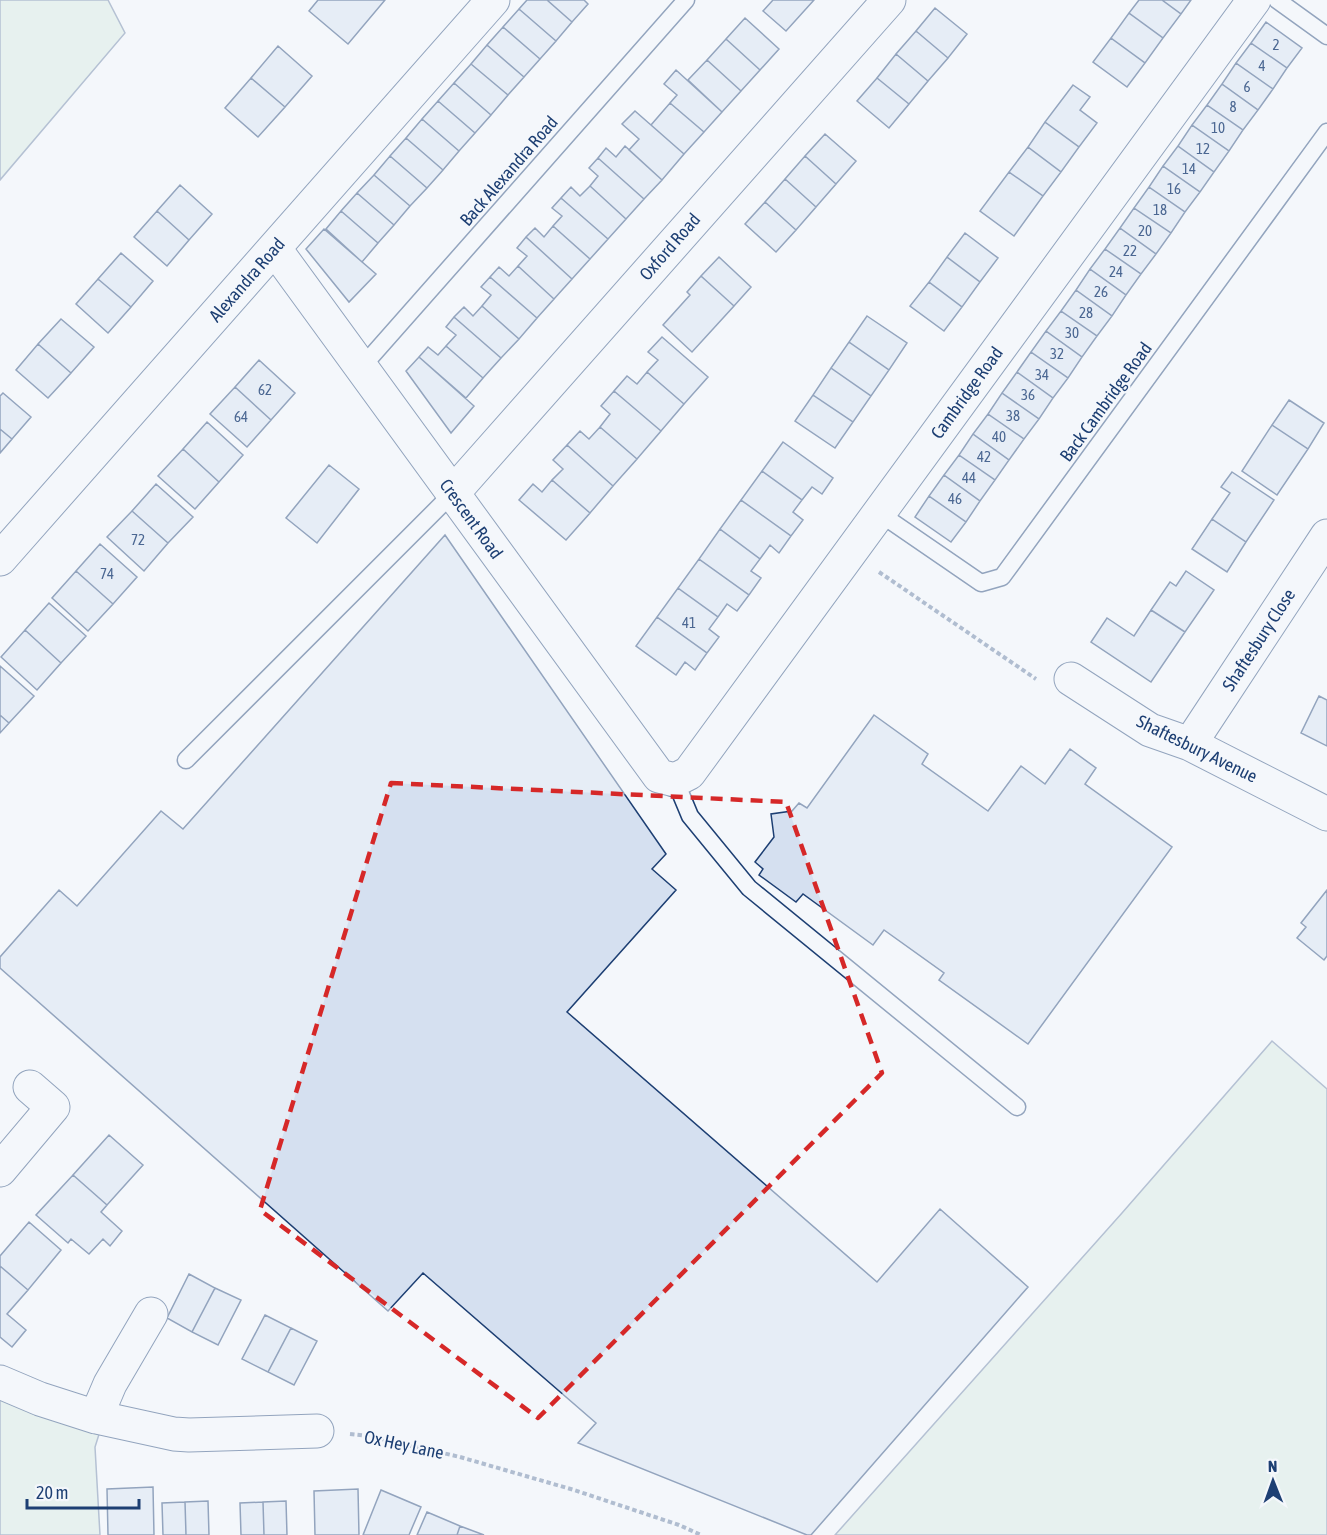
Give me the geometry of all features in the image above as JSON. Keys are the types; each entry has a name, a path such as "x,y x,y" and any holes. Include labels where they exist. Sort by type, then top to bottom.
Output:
{"street":[{"name":"Alexandra Road","path":"0,559 493,0"},
{"name":"Oxford Road","path":"452,494 888,0"},
{"name":"Cambridge Road","path":"675,780 689,773 1254,0"},
{"name":"Crescent Road","path":"275,249 659,776 675,780"},
{"name":"Shaftesbury Close","path":"1190,744 1327,536"},
{"name":"Shaftesbury Avenue","path":"1071,679 1150,730 1190,744 1327,814"},
{"path":"0,1170 53,1107 30,1087"},
{"path":"96,1417 110,1384 151,1314"},
{"path":"0,1382 40,1399 96,1417 181,1434 317,1431"}],"lane":[{"name":"Back Alexandra Road","path":"361,368 686,0"},
{"path":"1276,0 1327,36"},
{"name":"Back Cambridge Road","path":"879,513 981,583 1002,577 1327,132"},
{"path":"186,760 452,494"},
{"path":"675,780 690,816 749,888 1017,1107"}],"path":[{"path":"850,553 1043,684 1071,679"},
{"name":"Ox Hey Lane","path":"317,1431 369,1436 460,1457 574,1490 701,1535"}],"highlighted area":[{"path":"391,783 786,802 882,1073 538,1418 260,1210"}],"shaded area":[{"path":"0,0 108,0 125,33 0,180"},
{"path":"1272,1041 1327,1089 1327,1535 835,1535 1122,1213"},
{"path":"0,1393 101,1428 95,1447 100,1535 0,1535"}],"building":[{"path":"318,0 385,0 348,44 309,11"},
{"path":"527,0 547,0 572,22 556,41 519,9"},
{"path":"547,0 584,0 588,4 572,22"},
{"path":"773,0 814,0 786,31 763,11"},
{"path":"1139,0 1162,0 1181,14 1163,38 1129,13"},
{"path":"1162,0 1191,0 1181,14"},
{"path":"935,8 967,34 948,58 916,31"},
{"path":"519,9 556,41 540,59 503,27"},
{"path":"1129,13 1163,38 1145,63 1111,38"},
{"path":"745,18 779,49 760,70 726,39"},
{"path":"1266,22 1302,48 1287,68 1251,43"},
{"path":"503,27 540,59 524,77 487,45"},
{"path":"916,31 948,58 928,81 896,54"},
{"path":"1111,38 1145,63 1127,87 1093,62"},
{"path":"726,39 760,70 741,91 707,60"},
{"path":"1251,43 1287,68 1273,89 1236,63"},
{"path":"487,45 524,77 508,95 471,64"},
{"path":"278,46 312,76 285,107 251,78"},
{"path":"896,54 928,81 909,104 877,78"},
{"path":"707,60 741,91 722,112 688,80"},
{"path":"1236,63 1273,89 1258,110 1222,84"},
{"path":"471,64 508,95 491,115 454,83"},
{"path":"676,70 722,112 704,132 670,103 677,95 664,84"},
{"path":"251,78 285,107 258,137 225,108"},
{"path":"877,78 909,104 889,128 857,101"},
{"path":"454,83 491,115 475,133 438,101"},
{"path":"1222,84 1258,110 1243,130 1207,105"},
{"path":"1073,85 1090,97 1080,110 1097,123 1079,147 1045,122"},
{"path":"438,101 475,133 459,151 422,119"},
{"path":"670,103 704,132 684,154 651,125"},
{"path":"1207,105 1243,130 1229,151 1192,125"},
{"path":"635,111 684,154 662,180 629,150 639,139 622,124"},
{"path":"422,119 459,151 443,170 406,138"},
{"path":"1045,122 1079,147 1061,172 1028,147"},
{"path":"1192,125 1229,151 1214,172 1178,146"},
{"path":"825,134 856,161 836,184 805,156"},
{"path":"406,138 443,170 427,188 390,156"},
{"path":"625,146 662,180 644,199 598,158 606,148 616,157"},
{"path":"1178,146 1214,172 1200,192 1163,166"},
{"path":"1028,147 1061,172 1043,196 1009,172"},
{"path":"390,156 427,188 410,206 374,175"},
{"path":"805,156 836,184 816,207 785,179"},
{"path":"598,158 644,199 626,219 590,186 598,176 589,168"},
{"path":"1163,166 1200,192 1185,212 1149,187"},
{"path":"1009,172 1043,196 1014,236 980,211"},
{"path":"374,175 410,206 394,225 357,193"},
{"path":"785,179 816,207 796,230 765,202"},
{"path":"180,185 212,214 189,240 157,211"},
{"path":"590,186 626,219 608,239 561,198 571,187 580,196"},
{"path":"1149,187 1185,212 1171,233 1134,208"},
{"path":"357,193 394,225 378,243 341,211"},
{"path":"561,198 608,239 590,259 553,226 562,216 552,208"},
{"path":"765,202 796,230 776,252 745,224"},
{"path":"1134,208 1171,233 1156,254 1120,228"},
{"path":"157,211 189,240 167,266 134,237"},
{"path":"341,211 378,243 362,262 326,229"},
{"path":"553,226 590,259 572,279 526,237 535,228 544,237"},
{"path":"1120,228 1156,254 1141,274 1105,249"},
{"path":"324,229 376,274 349,302 306,249"},
{"path":"965,233 998,258 980,282 947,257"},
{"path":"526,237 572,279 554,299 518,266 527,256 517,248"},
{"path":"1105,249 1141,274 1126,295 1090,269"},
{"path":"121,253 153,281 131,307 98,279"},
{"path":"719,257 751,287 734,306 701,276"},
{"path":"947,257 980,282 962,307 929,282"},
{"path":"518,266 554,299 537,318 490,277 499,267 509,276"},
{"path":"1090,269 1126,295 1112,316 1076,290"},
{"path":"701,276 734,306 692,352 663,325 690,295 687,292"},
{"path":"490,277 537,318 519,339 482,306 491,295 481,287"},
{"path":"98,279 131,307 108,333 76,304"},
{"path":"929,282 962,307 944,331 910,306"},
{"path":"1076,290 1112,316 1097,336 1061,311"},
{"path":"482,306 519,339 501,358 454,317 464,307 473,316"},
{"path":"1061,311 1097,336 1082,357 1046,331"},
{"path":"867,316 907,343 889,370 849,342"},
{"path":"454,317 501,358 483,378 446,346 456,335 446,327"},
{"path":"61,319 94,347 71,373 38,344"},
{"path":"1046,331 1082,357 1068,378 1031,352"},
{"path":"662,337 708,377 684,404 647,372 658,360 648,352"},
{"path":"849,342 889,370 871,396 831,368"},
{"path":"38,344 71,373 48,398 16,370"},
{"path":"446,346 483,378 466,398 419,357 428,347 438,355"},
{"path":"1031,352 1068,378 1053,398 1017,372"},
{"path":"419,357 474,406 451,433 406,371"},
{"path":"259,360 295,393 271,420 235,387"},
{"path":"831,368 871,396 853,422 813,395"},
{"path":"647,372 684,404 661,431 614,391 627,376 637,384"},
{"path":"1017,372 1053,398 1039,419 1002,393"},
{"path":"235,387 271,420 247,447 210,414"},
{"path":"614,391 661,431 637,459 600,427 610,414 601,406"},
{"path":"3,393 31,417 12,439 0,429 0,396"},
{"path":"1002,393 1039,419 1024,439 988,414"},
{"path":"813,395 853,422 835,448 795,421"},
{"path":"1289,400 1324,423 1308,449 1272,425"},
{"path":"988,414 1024,439 1009,460 973,434"},
{"path":"207,422 243,455 219,482 183,449"},
{"path":"1272,425 1308,449 1277,495 1242,471"},
{"path":"600,427 637,459 613,486 567,445 580,431 589,439"},
{"path":"0,429 12,439 0,453"},
{"path":"973,434 1009,460 995,480 959,455"},
{"path":"783,442 833,478 822,494 812,487 802,500 762,471"},
{"path":"567,445 613,486 590,513 552,480 563,469 553,460"},
{"path":"183,449 219,482 195,509 158,476"},
{"path":"959,455 995,480 980,501 944,475"},
{"path":"329,465 359,489 317,543 286,518"},
{"path":"762,471 802,500 793,512 803,520 791,536 741,500"},
{"path":"1232,472 1274,500 1246,542 1212,519 1230,493 1221,487"},
{"path":"944,475 980,501 966,522 929,496"},
{"path":"552,480 590,513 566,540 519,500 533,484 542,492"},
{"path":"156,484 193,517 168,543 132,511"},
{"path":"929,496 966,522 951,542 915,517"},
{"path":"741,500 791,536 779,553 770,545 760,559 720,529"},
{"path":"132,511 168,543 144,571 107,537"},
{"path":"1212,519 1246,542 1227,572 1192,549"},
{"path":"720,529 760,559 751,571 761,578 749,595 699,559"},
{"path":"445,535 666,854 652,869 676,890 567,1012 877,1282 940,1209 1028,1287 811,1535 578,1443 596,1423 423,1273 388,1311 0,968 0,957 59,890 77,906 161,811 183,829"},
{"path":"100,544 137,577 113,604 76,571"},
{"path":"699,559 749,595 737,611 727,604 718,617 678,588"},
{"path":"76,571 113,604 88,631 52,598"},
{"path":"1186,571 1214,590 1185,632 1151,610 1170,582 1176,586"},
{"path":"678,588 718,617 709,629 719,637 707,653 657,617"},
{"path":"49,603 86,636 61,663 25,630"},
{"path":"1151,610 1185,632 1151,682 1091,642 1107,618 1134,636"},
{"path":"657,617 707,653 695,670 685,662 676,675 636,646"},
{"path":"25,630 61,663 37,690 1,657"},
{"path":"0,666 34,696 9,723 0,715"},
{"path":"1319,696 1327,700 1327,746 1301,733"},
{"path":"0,715 9,723 0,733"},
{"path":"874,715 928,754 922,764 988,811 1021,766 1045,784 1070,749 1096,768 1085,784 1172,847 1028,1044 939,980 944,973 884,930 873,945 803,894 796,902 759,875 763,869 755,862 774,837 771,814 792,811 799,803 807,808"},
{"path":"1327,890 1327,956 1324,960 1297,938 1306,927 1301,923"},
{"path":"109,1135 143,1165 107,1205 73,1175"},
{"path":"73,1175 107,1205 101,1212 122,1231 110,1246 103,1239 89,1254 71,1239 68,1243 36,1215"},
{"path":"29,1222 61,1250 28,1290 0,1266 0,1256"},
{"path":"0,1266 28,1290 7,1314 26,1330 12,1347 0,1337"},
{"path":"189,1274 215,1288 192,1332 167,1318"},
{"path":"215,1288 241,1300 218,1345 192,1332"},
{"path":"265,1315 291,1328 268,1372 242,1359"},
{"path":"291,1328 317,1341 294,1385 268,1372"},
{"path":"153,1487 154,1535 108,1535 107,1489"},
{"path":"358,1489 359,1535 315,1535 314,1491"},
{"path":"381,1490 421,1507 409,1535 363,1535"},
{"path":"208,1501 209,1535 186,1535 185,1502"},
{"path":"286,1501 287,1535 264,1535 263,1502"},
{"path":"185,1502 186,1535 163,1535 162,1503"},
{"path":"263,1502 264,1535 241,1535 240,1503"},
{"path":"427,1512 460,1526 457,1535 417,1535"},
{"path":"460,1526 484,1535 457,1535"}]}
